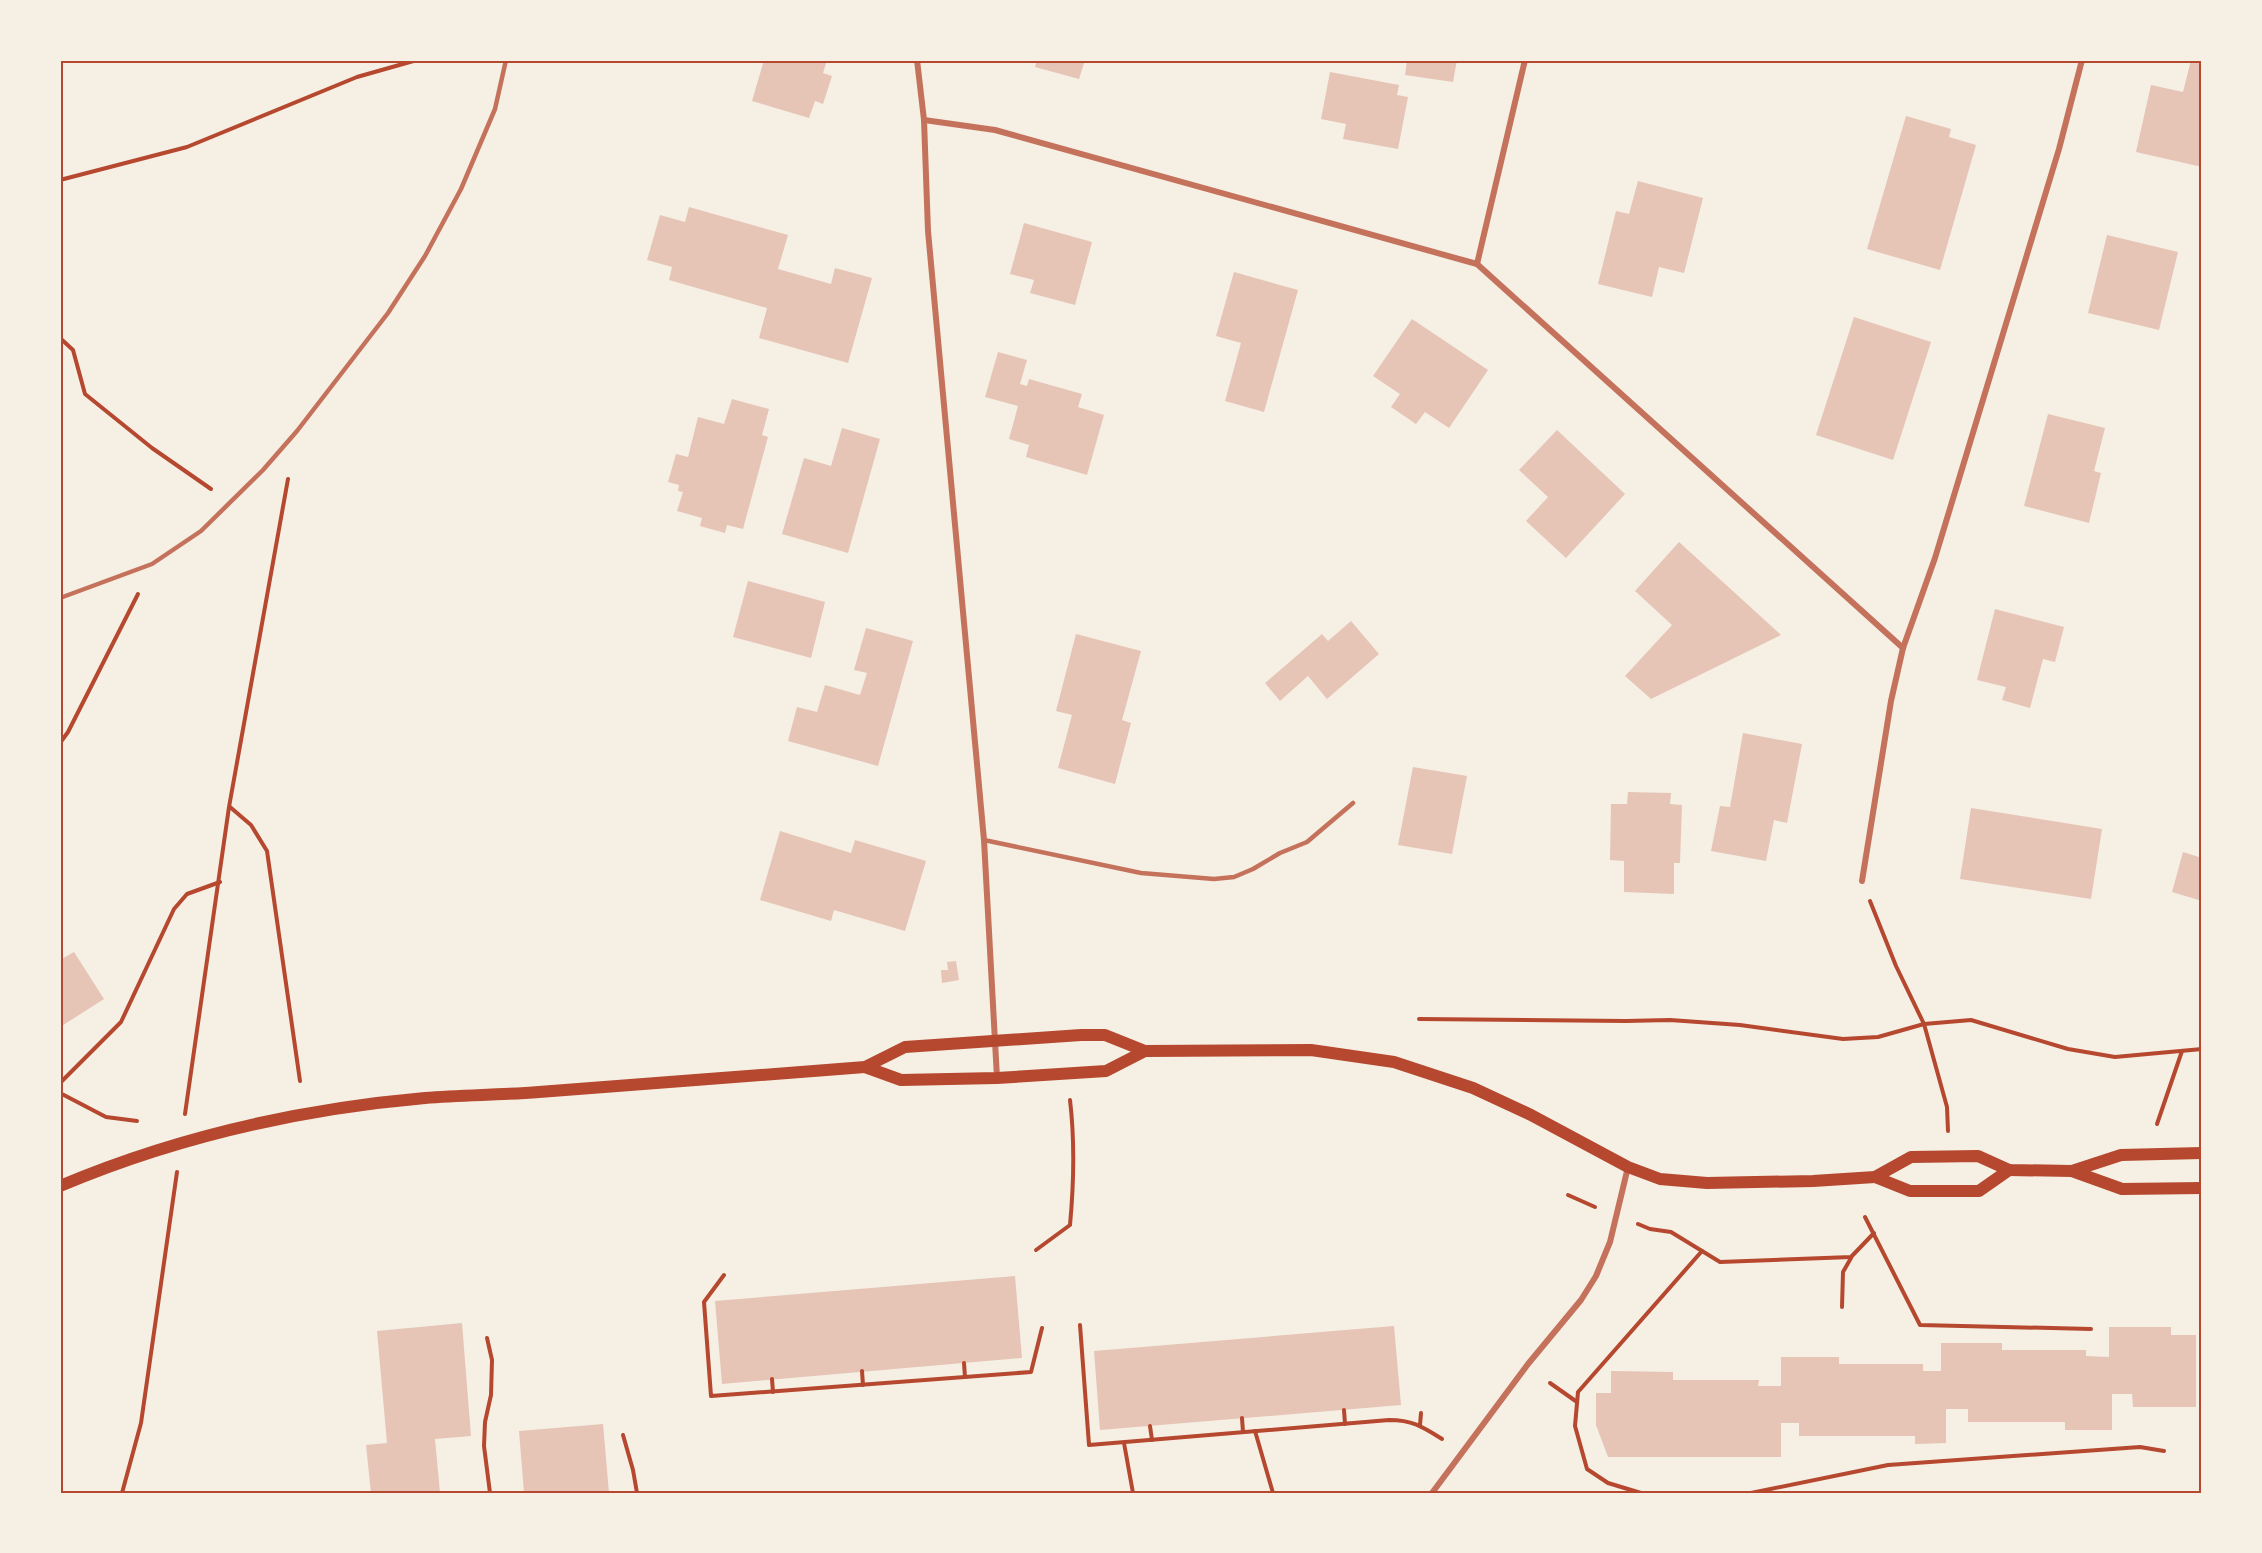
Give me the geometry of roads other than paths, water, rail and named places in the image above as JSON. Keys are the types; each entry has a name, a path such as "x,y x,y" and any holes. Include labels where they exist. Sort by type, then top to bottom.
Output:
{"main road":[{"path":"60,1186 137,1156 234,1128 314,1112 425,1098 865,1067 905,1047 1105,1035 1145,1051 1311,1050 1394,1062 1473,1088 1531,1115 1628,1167 1660,1179 1707,1183 1875,1177 1911,1157 1978,1156 2009,1170 2072,1171 2122,1189 2202,1188"},
{"path":"865,1067 901,1080 998,1078 1106,1071 1145,1051"},
{"path":"2072,1171 2121,1155 2202,1153"},
{"path":"1875,1177 1910,1191 1979,1191 2009,1170"}],"street":[{"path":"917,60 924,120 928,231 984,840 998,1078"},
{"path":"1477,264 1525,60"},
{"path":"1862,881 1891,701 1904,648 1935,558 2052,172 2082,60"},
{"path":"924,120 995,130 1477,264 1904,648"},
{"path":"1432,1493 1528,1364 1581,1300 1596,1276 1610,1242 1628,1167"}],"lane":[{"path":"60,598 152,564 201,531 263,470 297,431 388,313 425,256 461,189 495,109 506,60"},
{"path":"984,840 1141,873 1214,879 1234,877 1307,842 1353,803"}]}
